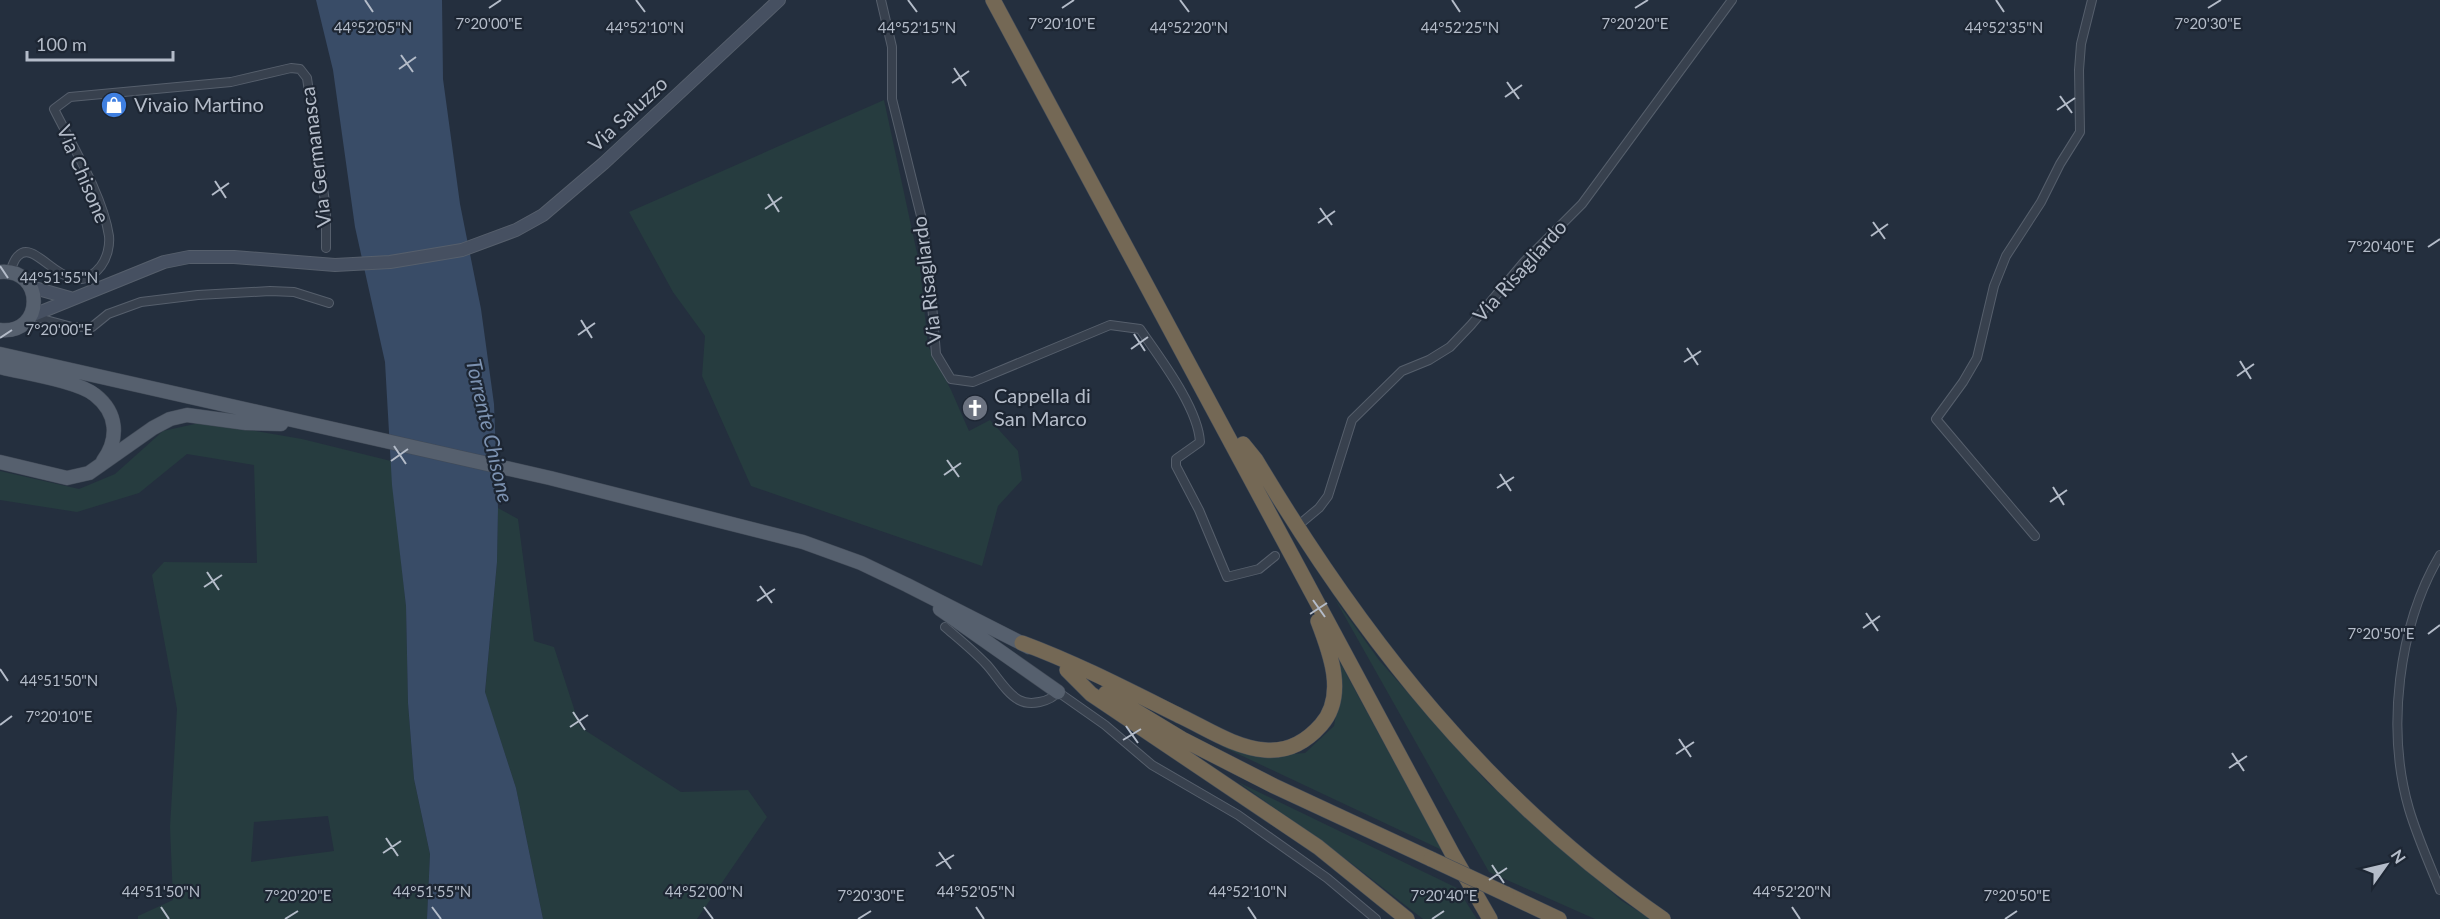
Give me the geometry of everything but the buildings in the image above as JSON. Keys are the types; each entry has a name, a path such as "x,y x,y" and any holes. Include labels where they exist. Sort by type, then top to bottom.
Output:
{"highway":[{"path":"999,2 1243,444 1251,463 1499,919"},
{"path":"1032,63 1242,462 1453,855 1490,919"},
{"path":"1243,444 1256,460 1320,563 1383,652 1427,706 1474,757 1533,814 1582,858 1664,919"},
{"path":"1022,643 1249,748 1278,750 1298,745 1309,738 1324,722 1333,697 1335,682 1330,653 1317,619 1268,527 1242,462"},
{"path":"1067,670 1182,739 1274,786 1559,919"},
{"path":"1067,670 1091,694 1318,847 1356,875 1407,919"}],"main road":[{"name":"Via Saluzzo","path":"31,316 69,298 164,262 189,257 234,257 335,265 390,262 433,255 493,240 529,224 562,200 779,0"},
{"path":"2,333 25,323 31,316 34,306 31,287 26,280 5,272"},
{"path":"31,287 69,298"},
{"path":"0,347 37,363"},
{"path":"0,354 550,478 803,542 861,563 907,585 1022,643 1067,670"},
{"path":"0,367 71,385 94,394 112,417 115,433 113,448 99,467"},
{"path":"0,462 67,478 89,473 153,428 170,419 187,415 246,423 314,424"},
{"path":"907,585 1058,692"}],"street":[{"name":"Via Risagliardo","path":"881,0 892,47 892,99 922,220 930,279 936,354 951,379 973,382 1110,325 1140,329 1168,369 1196,422 1200,442 1176,459 1176,466 1203,519 1227,577 1259,569 1275,556"},
{"name":"Via Risagliardo","path":"1301,523 1319,508 1328,496 1352,420 1402,371 1429,360 1450,346 1472,325 1524,262 1582,204 1732,0"},
{"path":"2035,536 1936,418 1963,382 1977,358 1995,286 2006,256 2041,202 2080,132 2080,53 2092,0"},
{"name":"Via Germanasca","path":"54,109 70,97 231,82 291,68 300,69 307,78 326,209 326,248"},
{"name":"Via Chisone","path":"5,272 17,256 32,252 68,279 77,280 91,276 102,265 109,249 109,235 102,210 54,109"},
{"path":"31,316 72,327 92,327 108,314 141,302 198,295 270,291 294,292 329,303"},
{"path":"2440,555 2430,574 2415,615 2406,651 2397,702 2396,737 2408,807 2440,890"},
{"path":"945,627 986,663 1011,694 1019,700 1037,702 1053,697 1058,692 1105,724 1152,765 1238,815 1327,878 1376,919"}],"green space":[{"path":"884,100 920,267 928,346 969,431 990,420 1018,451 1022,480 998,506 982,566 751,486 702,376 705,336 673,292 629,212"},
{"path":"204,422 302,439 391,461 406,606 408,703 414,779 430,854 427,919 138,919 138,916 173,900 170,827 177,709 152,575 164,562 257,563 254,465 187,454 139,493 77,512 0,500 0,471 79,489 115,474 163,431","holes":["328,816 334,851 251,862 254,822"]},
{"path":"498,508 518,519 534,641 554,647 580,727 681,792 748,790 767,817 697,919 543,919 516,788 485,693 497,562"},
{"path":"1335,599 1379,660 1487,782 1622,901 1651,919 1595,919 1489,872"},
{"path":"1337,657 1442,850 1219,745 1259,757 1305,753 1334,726 1340,692"},
{"path":"1238,782 1457,888 1477,919 1423,919 1351,863"}],"water":[{"name":"Torrente Chisone","path":"316,0 442,0 443,79 460,204 481,309 494,404 498,508 497,562 485,692 516,788 543,919 427,919 430,854 414,779 408,703 406,606 392,485 385,362 355,227 333,70"}],"place":[{"name":"Vivaio Martino","path":"114,105"},
{"name":"Cappella di San Marco","path":"975,408"}]}
